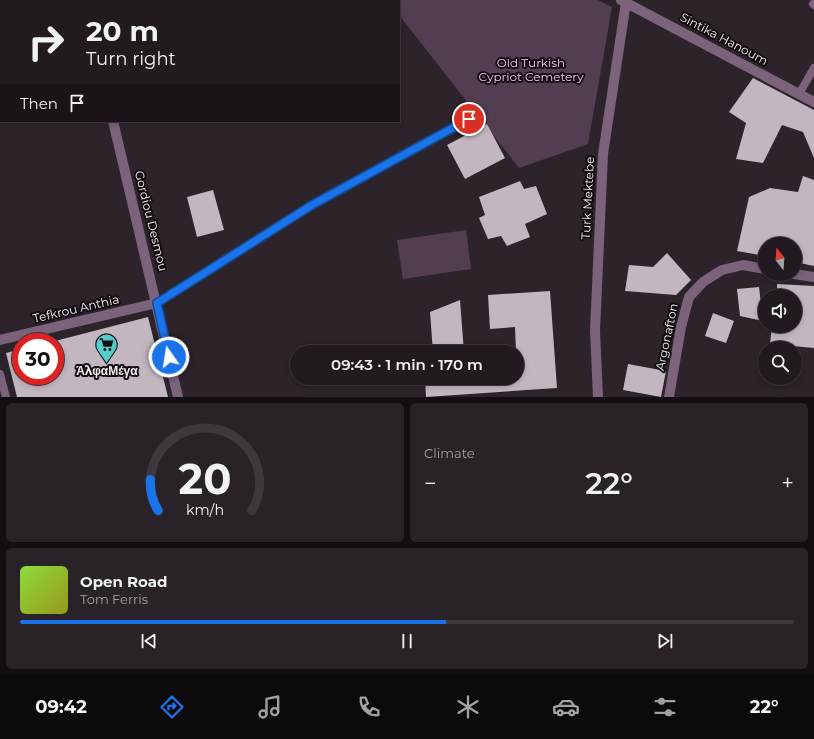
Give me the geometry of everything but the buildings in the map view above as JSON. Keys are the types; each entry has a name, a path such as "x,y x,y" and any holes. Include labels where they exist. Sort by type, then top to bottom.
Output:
{"street":[{"name":"Sintika Hanoum","path":"624,1 814,102"},
{"name":"Turk Mektebe","path":"598,397 595,331 603,154 624,1"},
{"name":"Gordiou Desmou","path":"113,122 178,397"},
{"name":"Argonafton","path":"669,397 681,327 689,297 703,282 722,270 743,265 758,268"},
{"path":"802,275 814,277"},
{"name":"Tefkrou Anthia","path":"0,340 157,303"}],"lane":[{"path":"799,94 814,68"},
{"path":"157,303 312,205 469,119"},
{"path":"0,374 6,397"}],"green space":[{"name":"Old Turkish Cypriot Cemetery","path":"400,0 598,0 612,7 588,144 519,168 400,16"},
{"path":"466,230 471,269 403,279 397,240"}],"place":[{"name":"ΆλφαΜέγα","path":"107,364"}],"route":[{"path":"169,357 157,303 312,205 469,119"}]}
